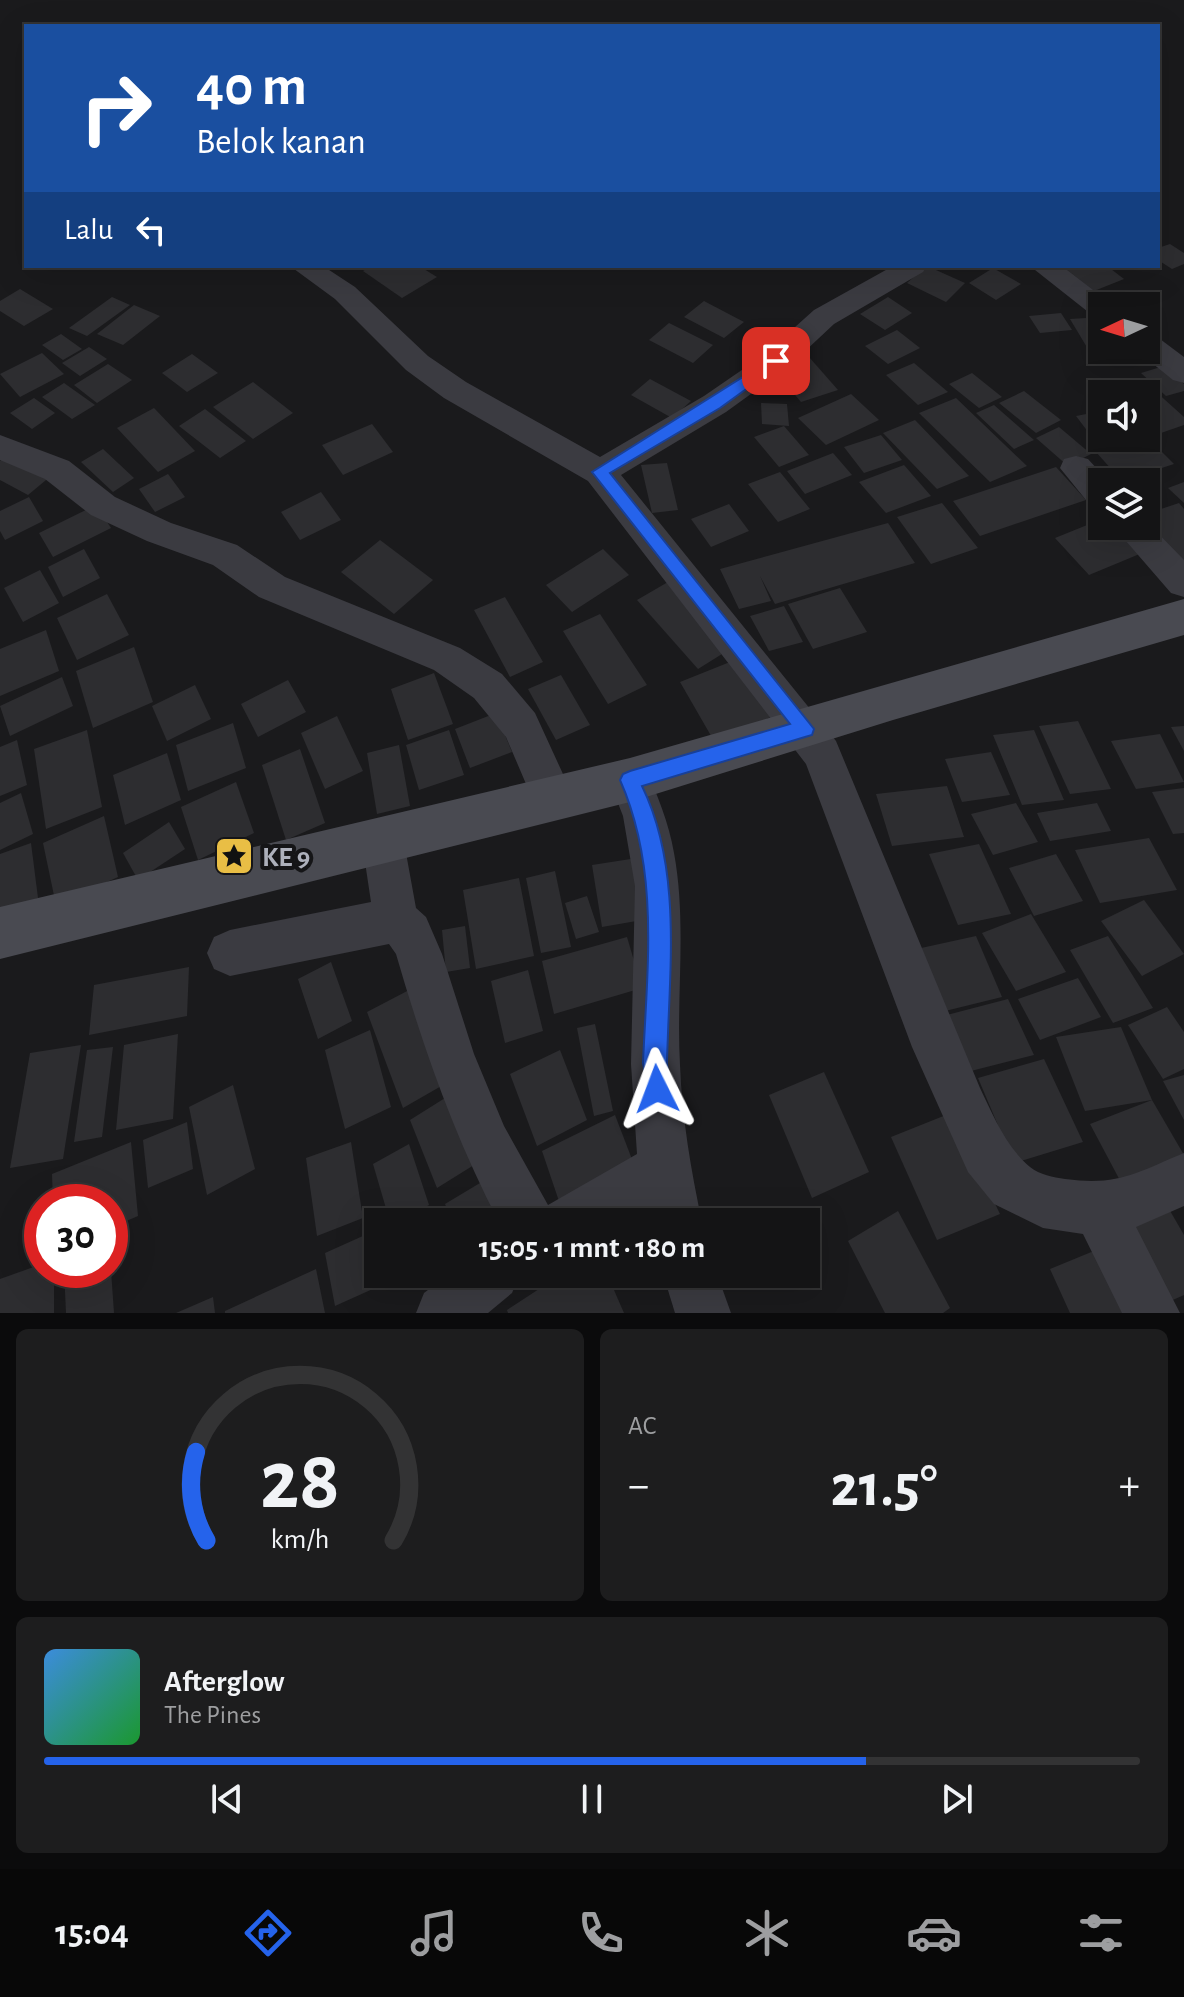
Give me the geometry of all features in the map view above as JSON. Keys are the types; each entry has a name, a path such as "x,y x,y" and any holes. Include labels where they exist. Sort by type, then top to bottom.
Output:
{"main road":[{"path":"0,933 391,882 553,798 640,806 820,756 893,700 1184,617"}],"street":[{"path":"307,268 345,293 417,363 455,390 600,472 820,756 936,1047 986,1154 1012,1186 1043,1202 1099,1210 1135,1201 1184,1179"},
{"path":"600,472 715,404 776,361 824,317 910,268"},
{"path":"1047,268 1088,299"},
{"path":"1160,354 1184,373"},
{"path":"0,447 57,470 103,506 159,532 225,555 272,587 447,659 488,686 521,726 553,798"},
{"path":"1076,468 1088,481"},
{"path":"1143,540 1184,583"},
{"path":"640,806 660,904 655,1063 664,1168 672,1208"},
{"path":"230,953 391,882 419,954 450,1055 486,1144 520,1208"},
{"path":"592,1208 664,1168"},
{"path":"1099,1210 1152,1313"},
{"path":"444,1313 475,1288"},
{"path":"695,1288 703,1313"}],"building":[{"path":"1170,244 1184,253 1184,264 1172,269 1160,261 1160,247"},
{"path":"368,268 422,268 437,277 402,298 363,271"},
{"path":"924,268 931,268 965,283 946,302 907,283"},
{"path":"993,268 1021,284 996,300 969,283"},
{"path":"1065,268 1110,268 1124,279 1094,291"},
{"path":"20,289 53,309 24,326 0,311 0,301"},
{"path":"112,297 130,305 87,336 69,328"},
{"path":"888,297 912,313 885,330 860,314"},
{"path":"704,301 744,322 724,338 684,317"},
{"path":"134,305 160,316 123,345 97,334"},
{"path":"1061,313 1072,330 1040,333 1029,316"},
{"path":"1088,318 1088,349 1070,319"},
{"path":"669,323 713,345 693,363 649,340"},
{"path":"897,330 920,348 888,364 865,346"},
{"path":"61,334 82,349 63,360 42,345"},
{"path":"89,347 107,359 80,376 62,363"},
{"path":"42,353 64,374 20,397 0,374"},
{"path":"192,354 218,373 187,392 162,373"},
{"path":"809,357 838,390 801,402 773,369"},
{"path":"914,363 948,392 918,405 886,375"},
{"path":"108,364 132,380 97,403 74,385"},
{"path":"1164,366 1184,384 1184,391 1166,396 1160,390 1160,380 1149,380 1141,373"},
{"path":"972,373 1002,397 979,408 949,384"},
{"path":"650,379 691,401 672,418 631,395"},
{"path":"253,382 293,413 253,439 213,407"},
{"path":"64,383 95,405 72,419 42,397"},
{"path":"1024,391 1061,420 1036,433 999,403"},
{"path":"851,394 879,420 826,445 798,418"},
{"path":"1160,395 1184,417 1184,425 1161,433"},
{"path":"34,398 55,413 32,429 10,413"},
{"path":"956,398 1027,466 990,482 919,413"},
{"path":"761,403 787,404 789,426 762,424"},
{"path":"994,405 1034,440 1014,449 976,413"},
{"path":"154,408 195,451 158,472 117,428"},
{"path":"205,409 246,441 220,458 179,426"},
{"path":"1088,414 1088,432 1076,416"},
{"path":"915,420 969,476 937,489 883,433"},
{"path":"372,424 393,452 343,475 322,445"},
{"path":"784,426 809,455 779,467 754,437"},
{"path":"1059,427 1091,454 1068,466 1036,438"},
{"path":"881,435 902,460 864,473 844,447"},
{"path":"103,449 134,478 113,492 81,462"},
{"path":"1160,450 1174,464 1160,469 1110,468 1096,452"},
{"path":"10,453 52,475 28,495 0,480 0,461"},
{"path":"833,453 852,475 805,494 787,471"},
{"path":"667,463 678,510 652,513 641,465"},
{"path":"904,465 931,496 886,513 859,482"},
{"path":"1056,467 1086,500 980,536 953,501"},
{"path":"780,472 810,509 778,522 748,484"},
{"path":"168,474 185,497 155,512 139,489"},
{"path":"1184,482 1184,503 1168,488"},
{"path":"321,492 341,520 300,540 281,512"},
{"path":"29,497 43,521 5,540 0,531 0,511"},
{"path":"942,503 978,548 931,564 897,517"},
{"path":"1179,503 1184,509 1184,575 1153,540 1160,540 1160,509"},
{"path":"729,504 749,531 711,547 691,519"},
{"path":"96,505 111,528 53,557 39,533"},
{"path":"888,523 915,563 775,604 760,576 771,601 739,609 720,569"},
{"path":"1088,525 1088,540 1129,540 1142,553 1089,575 1055,538"},
{"path":"380,540 433,580 394,614 341,572"},
{"path":"84,549 100,578 63,597 48,567"},
{"path":"603,549 629,575 572,612 546,585"},
{"path":"40,570 59,603 23,622 4,588"},
{"path":"668,582 730,649 698,669 637,600"},
{"path":"840,588 867,632 813,649 788,604"},
{"path":"107,594 129,635 77,660 57,618"},
{"path":"505,597 543,662 510,677 474,610"},
{"path":"784,606 803,642 769,651 750,616"},
{"path":"600,614 647,685 608,704 563,631"},
{"path":"46,630 59,671 0,696 0,649"},
{"path":"134,647 153,702 93,728 76,671"},
{"path":"740,658 776,715 714,741 680,682"},
{"path":"434,673 453,724 408,740 391,689"},
{"path":"561,675 590,725 556,740 528,689"},
{"path":"62,677 73,706 10,736 0,706"},
{"path":"288,680 306,712 258,737 241,704"},
{"path":"195,685 211,719 167,741 152,706"},
{"path":"496,713 512,752 470,768 455,729"},
{"path":"337,716 363,771 325,789 301,733"},
{"path":"1078,721 1111,789 1070,794 1039,726"},
{"path":"233,723 246,768 188,791 176,745"},
{"path":"1184,726 1184,751 1171,727"},
{"path":"87,730 102,807 46,829 34,749"},
{"path":"449,730 464,775 419,790 406,745"},
{"path":"1034,730 1064,800 1022,805 993,735"},
{"path":"1160,734 1184,782 1136,789 1111,741"},
{"path":"17,740 27,785 0,796 0,747"},
{"path":"399,745 410,806 377,814 367,753"},
{"path":"300,749 325,823 286,840 262,765"},
{"path":"991,752 1010,795 962,802 945,759"},
{"path":"167,753 181,800 125,825 113,775"},
{"path":"236,782 254,833 198,860 181,807"},
{"path":"947,786 964,837 892,846 876,794"},
{"path":"1184,788 1184,833 1173,834 1152,792"},
{"path":"21,793 33,834 0,850 0,803"},
{"path":"1016,803 1038,842 993,855 971,814"},
{"path":"1097,803 1111,831 1050,841 1037,813"},
{"path":"104,816 118,877 56,905 43,843"},
{"path":"169,822 185,849 138,880 123,853"},
{"path":"1149,838 1177,890 1100,903 1075,850"},
{"path":"31,843 38,898 0,914 0,854"},
{"path":"979,844 1011,914 958,925 929,854"},
{"path":"1056,854 1083,901 1034,916 1009,868"},
{"path":"637,858 648,919 602,927 592,865"},
{"path":"555,871 571,947 541,953 526,878"},
{"path":"519,878 534,956 476,969 463,890"},
{"path":"587,896 599,932 576,939 565,903"},
{"path":"1144,900 1184,954 1142,976 1101,921"},
{"path":"1031,914 1066,972 1016,991 982,933"},
{"path":"465,926 470,968 446,972 442,930"},
{"path":"976,936 1002,997 937,1013 912,950"},
{"path":"1108,936 1153,1008 1113,1023 1070,950"},
{"path":"627,937 642,988 554,1014 542,961"},
{"path":"331,962 352,1021 318,1039 298,979"},
{"path":"189,967 187,1016 89,1035 94,985"},
{"path":"528,970 543,1031 505,1043 491,981"},
{"path":"1078,978 1101,1017 1040,1040 1018,999"},
{"path":"411,989 450,1081 403,1108 367,1012"},
{"path":"1008,999 1034,1055 967,1072 943,1016"},
{"path":"1167,1007 1184,1032 1184,1069 1163,1079 1128,1025"},
{"path":"595,1024 613,1111 594,1116 577,1028"},
{"path":"1121,1027 1152,1100 1085,1111 1056,1037"},
{"path":"370,1030 391,1107 345,1129 325,1050"},
{"path":"178,1034 173,1119 116,1130 124,1045"},
{"path":"81,1045 63,1159 10,1168 30,1053"},
{"path":"113,1047 102,1137 74,1142 87,1050"},
{"path":"560,1050 587,1120 537,1146 510,1074"},
{"path":"1044,1059 1083,1142 1014,1163 978,1078"},
{"path":"824,1072 869,1172 812,1198 769,1095"},
{"path":"1184,1075 1184,1120 1163,1081"},
{"path":"233,1085 255,1169 207,1195 189,1107"},
{"path":"453,1093 482,1160 437,1188 410,1120"},
{"path":"1152,1100 1184,1155 1184,1165 1124,1188 1090,1124"},
{"path":"951,1113 1000,1214 937,1240 891,1137"},
{"path":"615,1115 638,1175 573,1208 561,1208 542,1151"},
{"path":"187,1122 193,1169 148,1188 143,1140"},
{"path":"131,1142 138,1216 128,1220 128,1184 52,1184 52,1174"},
{"path":"351,1142 363,1218 317,1236 306,1158"},
{"path":"409,1144 429,1205 423,1208 386,1208 373,1164"},
{"path":"490,1177 502,1208 447,1208 445,1204"},
{"path":"1169,1209 1184,1235 1184,1295 1166,1303 1127,1228"},
{"path":"898,1211 950,1308 943,1313 885,1313 848,1241"},
{"path":"364,1235 364,1288 375,1288 335,1306 325,1253"},
{"path":"1106,1246 1140,1313 1070,1313 1050,1269"},
{"path":"316,1269 325,1313 225,1313 225,1311"},
{"path":"24,1270 24,1288 54,1288 54,1313 0,1313 0,1279"},
{"path":"65,1288 112,1288 114,1313 66,1313"},
{"path":"541,1288 613,1288 624,1313 508,1313 507,1310"},
{"path":"213,1297 215,1313 176,1313"}],"place":[{"name":"KE 9","path":"234,856"}],"route":[{"path":"657,1089 655,1063 660,904 649,835 630,780 805,729 600,472 715,404 776,361"}]}
